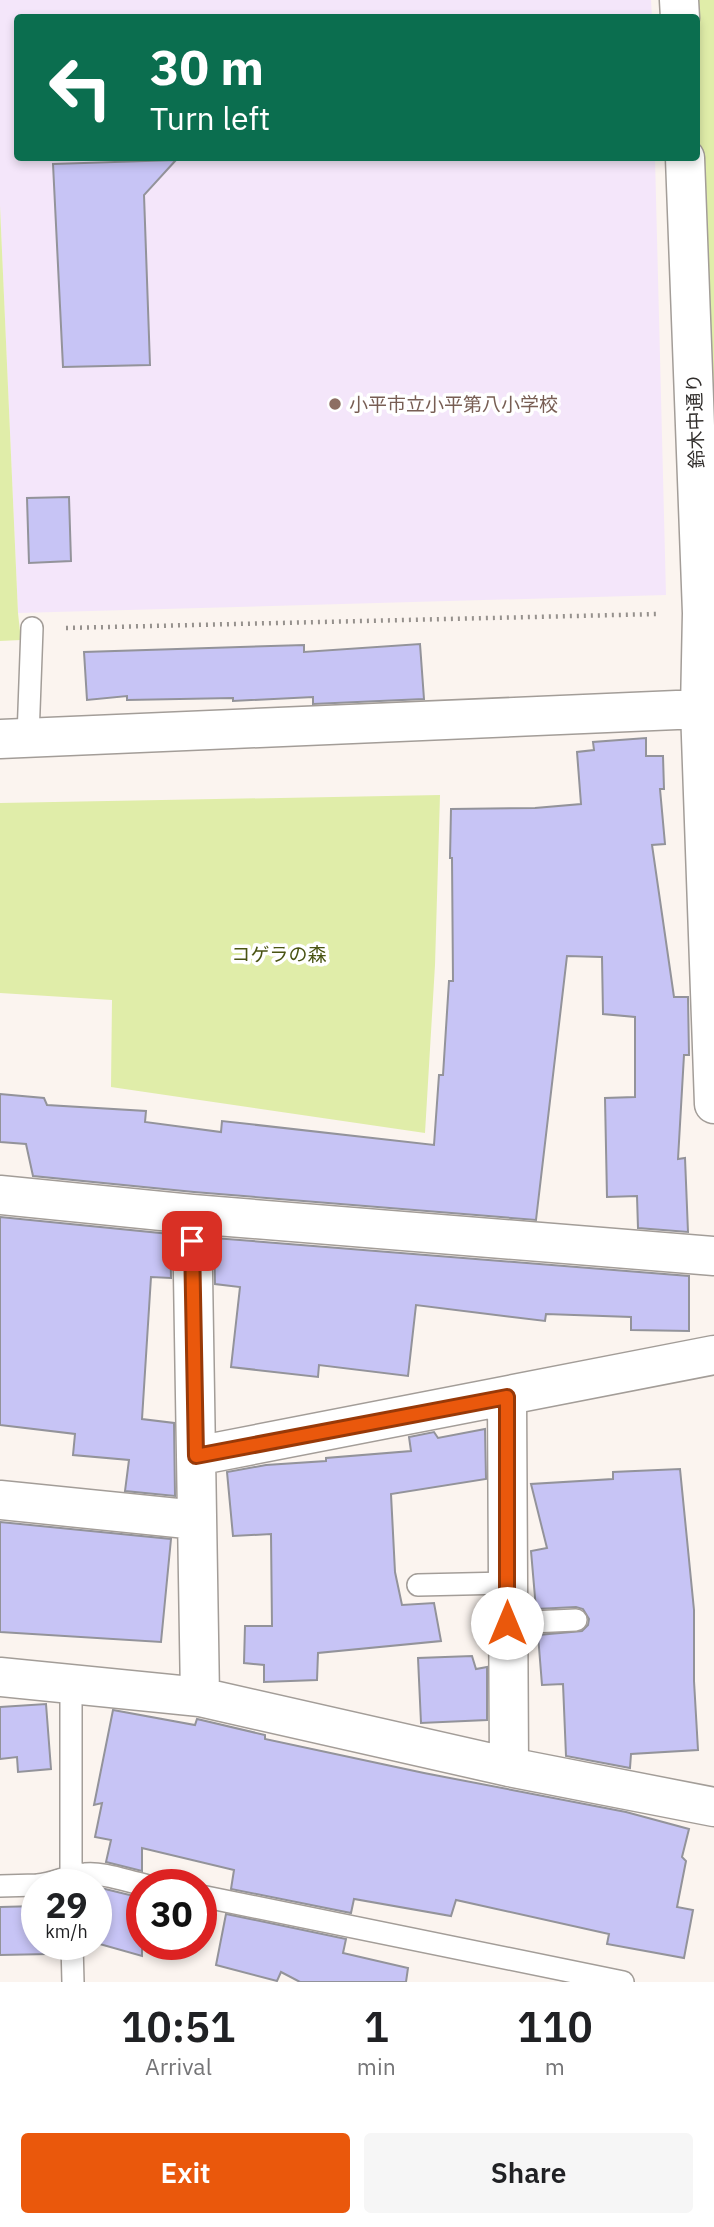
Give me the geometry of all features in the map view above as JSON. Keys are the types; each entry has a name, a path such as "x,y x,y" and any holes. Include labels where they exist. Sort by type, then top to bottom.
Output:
{"street":[{"name":"鈴木中通り","path":"685,161 702,612 701,709 714,1104"},
{"path":"14,738 701,709"},
{"path":"0,1195 192,1214 714,1256"},
{"path":"192,1214 200,1697"},
{"path":"196,1456 714,1355"},
{"path":"507,1397 509,1767"},
{"path":"0,1500 197,1520"},
{"path":"0,1677 200,1697 509,1767 714,1807"}],"lane":[{"path":"14,738 32,628"},
{"path":"418,1585 507,1583"},
{"path":"507,1623 576,1619"},
{"path":"71,1685 71,1869"},
{"path":"0,1886 21,1885"},
{"path":"217,1899 624,1982"},
{"path":"72,1960 73,1982"}],"path":[{"path":"32,628 702,612"}],"shaded area":[{"name":"小平市立小平第八小学校","path":"0,0 651,0 652,14 14,14 14,161 655,161 666,595 18,613 0,206"}],"green space":[{"path":"695,0 714,0 714,760 699,161 700,14 696,14"},
{"path":"0,206 21,640 0,641"},
{"name":"コゲラの森","path":"440,795 435,965 425,1133 111,1087 112,1000 0,993 0,803"}],"building":[{"path":"175,161 144,195 150,365 63,367 53,164"},
{"path":"69,497 71,561 29,563 27,498"},
{"path":"420,644 424,699 313,704 313,697 233,701 233,698 127,700 127,696 87,700 84,652 304,645 304,652"},
{"path":"646,738 646,756 663,756 664,789 660,789 665,844 652,845 674,997 688,997 689,1055 684,1055 678,1159 685,1158 688,1232 638,1228 637,1196 607,1197 605,1098 635,1097 635,1017 603,1014 602,957 567,956 536,1220 33,1176 26,1144 0,1142 0,1094 44,1098 47,1105 146,1111 145,1122 221,1132 222,1121 434,1145 439,1075 443,1075 449,981 453,981 451,809 535,808 581,804 577,752 594,750 593,742"},
{"path":"0,1217 170,1234 171,1278 151,1277 142,1419 174,1423 175,1496 125,1491 129,1460 73,1455 75,1434 0,1425"},
{"path":"214,1238 689,1276 689,1331 631,1330 631,1317 546,1314 545,1321 416,1305 408,1376 319,1365 318,1377 231,1367 240,1287 215,1284"},
{"path":"485,1429 486,1479 391,1494 395,1572 402,1605 434,1603 441,1641 318,1653 317,1680 264,1682 264,1665 244,1663 245,1626 272,1626 271,1534 233,1536 227,1472 266,1465 326,1461 326,1458 411,1451 409,1437 434,1432 438,1438"},
{"path":"680,1469 694,1610 698,1750 631,1754 630,1768 566,1756 563,1684 542,1685 538,1635 582,1631 588,1625 589,1619 583,1609 576,1607 536,1609 531,1551 547,1548 531,1484 613,1479 613,1472"},
{"path":"0,1522 171,1539 161,1642 0,1632"},
{"path":"472,1656 476,1669 487,1667 487,1720 421,1723 418,1658"},
{"path":"46,1704 51,1769 18,1772 17,1757 0,1759 0,1707"},
{"path":"113,1710 195,1725 197,1719 265,1735 265,1739 626,1812 689,1829 682,1857 686,1861 677,1907 693,1910 684,1958 607,1944 609,1934 456,1900 451,1916 354,1899 351,1913 231,1889 234,1870 142,1848 142,1869 106,1862 111,1840 95,1837 102,1803 94,1805"},
{"path":"112,1891 126,1894 126,1951 112,1948"},
{"path":"21,1906 21,1955 0,1955 0,1907"},
{"path":"226,1914 346,1939 343,1953 408,1968 406,1982 300,1982 281,1972 277,1981 216,1965"}],"place":[{"name":"小平市立小平第八小学校","path":"335,404"}],"route":[{"path":"192,1241 196,1456 507,1397 507,1623"}]}
